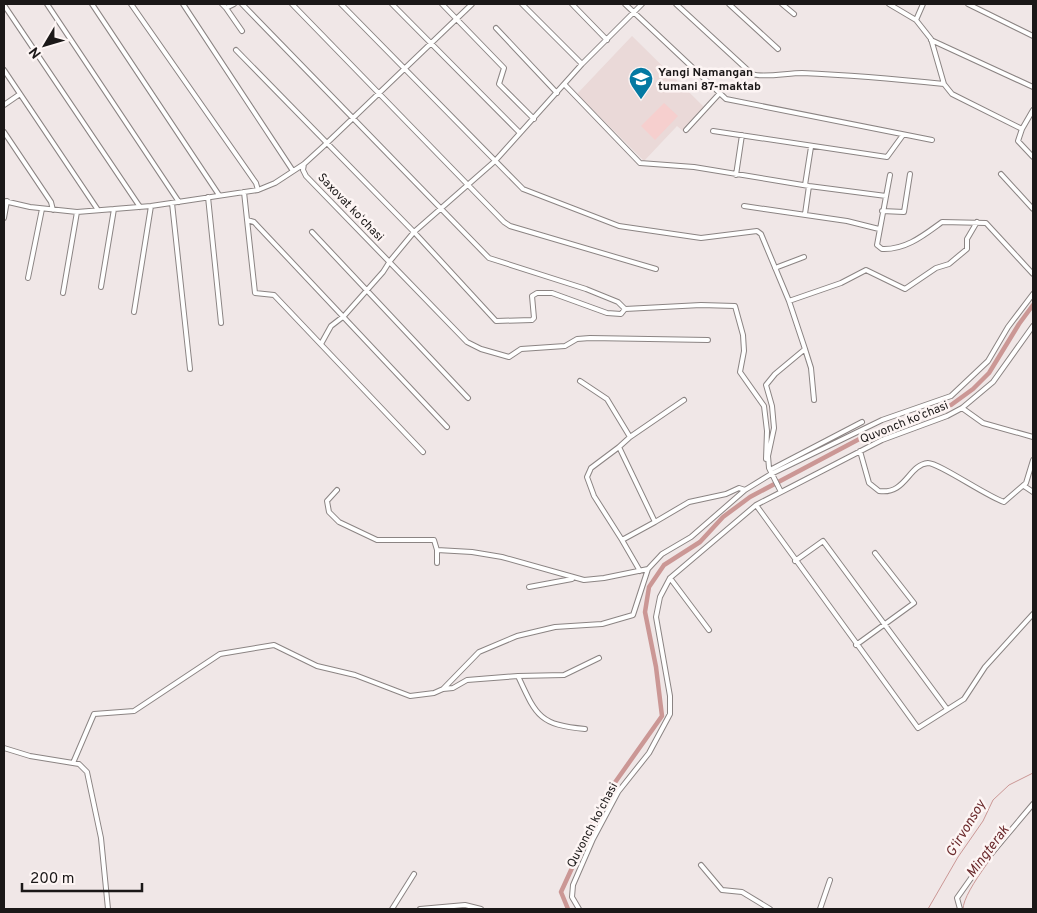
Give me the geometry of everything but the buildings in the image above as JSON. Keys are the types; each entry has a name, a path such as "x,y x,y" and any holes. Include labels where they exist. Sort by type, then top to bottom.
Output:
{"street":[{"path":"47,4 179,202"},
{"path":"92,4 219,195"},
{"path":"130,4 245,167 258,190"},
{"path":"183,4 293,171"},
{"path":"222,4 242,31"},
{"path":"226,8 234,4"},
{"path":"242,4 489,258 586,289 618,302 625,309 701,305 735,306 743,335 744,351 740,372 764,406 767,431 766,454 770,471 781,492"},
{"path":"292,4 510,226 656,269"},
{"path":"341,4 523,189 619,226 701,238 757,231 761,234 789,301 811,368 814,400"},
{"path":"392,4 520,134"},
{"path":"442,4 504,68 505,71 499,79 499,84 534,119"},
{"path":"4,218 5,201 42,209 77,212 179,202 258,190 275,183 304,164 472,4"},
{"path":"522,4 582,64"},
{"path":"572,4 607,40"},
{"path":"625,4 719,94 736,101 932,140"},
{"path":"321,344 332,326 344,316 367,290 414,232 495,161 582,64 642,4"},
{"path":"676,4 756,76 781,72 850,75 944,84"},
{"path":"729,4 778,49"},
{"path":"782,4 794,14"},
{"path":"890,4 916,20 931,40 944,84 952,94 1022,129"},
{"path":"916,20 922,4"},
{"path":"968,4 1033,36"},
{"path":"4,5 140,207"},
{"path":"496,28 557,93"},
{"path":"931,40 1033,87"},
{"path":"236,50 414,232 496,321 532,320 534,318 532,296 544,292 552,293 607,313 621,314 625,309"},
{"path":"4,70 98,210"},
{"path":"564,85 640,163 694,167 736,175 886,196"},
{"path":"4,105 20,94"},
{"path":"686,130 719,94"},
{"path":"1033,110 1022,129 1018,141 1033,157"},
{"path":"713,131 887,157 903,135"},
{"path":"4,132 50,202 53,210"},
{"path":"736,175 742,135"},
{"path":"805,214 811,147"},
{"name":"Saxovat koʻchasi","path":"304,164 303,170 306,176 467,342 480,349 509,357 521,348 565,346 577,339 708,340"},
{"path":"882,211 904,212 910,174"},
{"path":"1002,174 1033,208"},
{"path":"890,175 879,229 878,245 882,249 893,249 928,234 942,222 986,223 1033,274"},
{"path":"244,192 255,293 274,295 423,452"},
{"path":"208,197 221,323"},
{"path":"172,203 190,370"},
{"path":"134,312 150,206"},
{"path":"744,206 805,214 879,229"},
{"path":"28,278 42,209"},
{"path":"101,287 114,209"},
{"path":"63,293 77,212"},
{"path":"247,220 254,222 448,427"},
{"path":"789,301 841,283 866,270 905,289 936,268 956,260 966,249 967,240 977,222"},
{"path":"312,232 468,398"},
{"path":"775,268 804,257"},
{"path":"770,471 882,420 951,396 988,361 1008,327 1033,294"},
{"name":"Quvonch koʻchasi","path":"580,909 572,897 573,885 589,847 618,792 649,753 670,714 670,696 656,617 662,592 670,578 756,505 882,440 947,416 962,408 993,382 1033,326"},
{"path":"770,471 774,416 766,384 775,374 805,350"},
{"path":"580,382 607,399 630,436"},
{"path":"640,571 594,496 587,477 591,468 619,447 630,436 684,400"},
{"path":"962,408 983,423 1033,437"},
{"path":"443,689 479,652 517,636 555,627 602,624 634,615 648,569 662,554 691,537 770,471 862,422"},
{"path":"619,447 655,522"},
{"path":"860,451 869,483 879,491 896,490 920,467 929,463 939,466 979,491 1004,502 1024,486 1033,460"},
{"path":"1024,486 1033,492"},
{"path":"622,540 696,499 726,494 740,488 745,490"},
{"path":"337,490 327,501 327,506 329,512 339,522 380,540 434,540 437,550 437,563"},
{"path":"756,505 918,728 964,699 985,667 1033,614"},
{"path":"795,561 822,540 947,709"},
{"path":"437,550 472,552 502,557 574,578 590,580 648,569"},
{"path":"856,645 914,603 875,553"},
{"path":"529,587 574,578"},
{"path":"670,578 709,630"},
{"path":"73,763 94,714 134,711 220,654 274,646 317,666 356,675 410,696 453,688 467,680 564,675 599,658"},
{"path":"518,676 535,712 540,716 561,727 585,729"},
{"path":"4,748 30,756 73,763 84,767 89,779 101,838 108,909"},
{"path":"960,909 957,898 974,874 1033,804"},
{"path":"701,865 722,890 742,892 770,909"},
{"path":"392,909 414,874"},
{"path":"820,909 830,880"},
{"path":"420,909 465,905 482,909"}],"shaded area":[{"name":"Yangi Namangan tumani 87-maktab","path":"632,36 704,107 683,131 677,126 644,161 577,94"},
{"path":"664,103 678,116 655,140 641,126"}],"waterway":[{"path":"568,909 561,892 604,798 662,716 656,667 645,612 649,587 664,565 700,542 723,517 750,497 865,436 951,405 973,389 989,373 1033,305"},
{"name":"G‘irvonsoy","path":"928,909 958,857 983,821 993,800 1009,785 1033,773"},
{"name":"Mingterak","path":"963,909 965,900 978,877 996,851 1021,821"}],"place":[{"name":"Yangi Namangan tumani 87-maktab","path":"641,100"}]}
